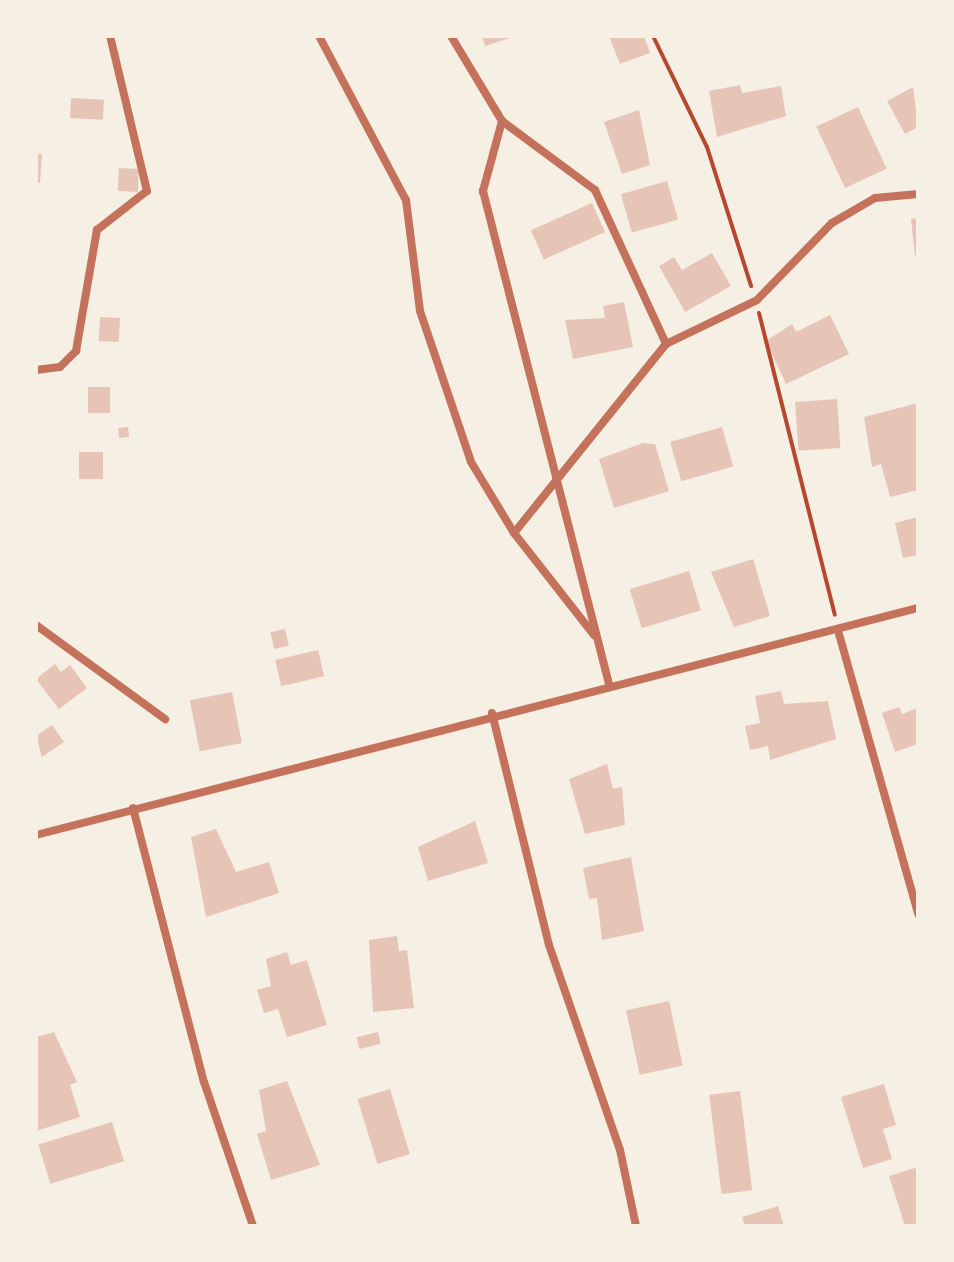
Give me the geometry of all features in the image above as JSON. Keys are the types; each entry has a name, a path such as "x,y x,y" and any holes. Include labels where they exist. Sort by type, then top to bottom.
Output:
{"street":[{"path":"36,370 60,367 76,351 97,230 147,191 122,110 110,36"},
{"path":"319,36 406,200 420,311 471,462 514,533 597,638"},
{"path":"451,36 502,121 595,190 666,344"},
{"path":"502,121 483,191 554,479 609,684"},
{"path":"514,533 554,479 666,344 757,300 832,223 875,198 918,194"},
{"path":"36,835 492,713 839,634 918,608"},
{"path":"36,625 165,719"},
{"path":"839,634 918,914"},
{"path":"492,713 549,945 620,1150 636,1226"},
{"path":"133,808 204,1082 253,1226"}],"path":[{"path":"653,36 707,147 757,300 839,634"}],"building":[{"path":"482,36 512,36 512,37 485,46"},
{"path":"609,36 644,36 650,53 620,64"},
{"path":"740,85 742,93 781,86 786,116 717,137 709,91"},
{"path":"913,87 918,127 905,134 887,101"},
{"path":"71,98 104,100 103,120 70,118"},
{"path":"858,107 887,169 845,188 816,126"},
{"path":"639,110 650,165 622,174 604,122"},
{"path":"36,154 42,154 40,183 36,183"},
{"path":"119,168 139,169 138,192 118,191"},
{"path":"667,181 678,219 632,233 621,194"},
{"path":"592,203 605,232 544,259 531,230"},
{"path":"918,218 918,255 915,256 911,219"},
{"path":"712,253 731,286 685,312 659,266 674,257 682,270"},
{"path":"624,302 633,347 573,359 565,320 605,318 603,306"},
{"path":"830,315 849,354 786,384 766,341 792,324 796,332"},
{"path":"100,317 120,318 119,342 99,341"},
{"path":"88,387 110,387 110,413 88,413"},
{"path":"837,399 840,448 799,451 795,402"},
{"path":"918,403 918,490 890,497 881,464 872,467 864,417"},
{"path":"128,427 129,437 119,438 118,428"},
{"path":"722,427 733,466 681,481 670,442"},
{"path":"643,443 655,444 669,491 614,508 599,459"},
{"path":"79,452 103,452 103,479 79,479"},
{"path":"918,517 918,555 903,558 895,523"},
{"path":"753,559 770,616 734,627 711,572"},
{"path":"689,571 701,610 642,628 630,589"},
{"path":"285,629 289,646 274,649 270,632"},
{"path":"318,650 324,676 281,686 275,660"},
{"path":"55,664 61,672 70,665 87,688 59,709 36,679"},
{"path":"781,691 784,704 828,701 836,739 770,760 768,746 750,750 745,726 760,723 755,696"},
{"path":"232,692 242,743 200,751 190,700"},
{"path":"899,707 902,714 918,708 918,744 895,752 882,713"},
{"path":"52,725 64,742 42,757 36,736"},
{"path":"607,764 613,789 622,787 625,825 585,834 569,779"},
{"path":"475,821 488,863 428,881 418,847"},
{"path":"216,829 236,872 269,862 279,893 206,917 191,837"},
{"path":"631,857 644,931 602,940 597,898 589,899 583,868"},
{"path":"397,936 399,951 407,950 414,1008 373,1012 369,940"},
{"path":"287,952 291,965 307,960 327,1025 287,1037 278,1009 264,1013 257,990 271,986 266,959"},
{"path":"669,1001 683,1066 640,1075 626,1010"},
{"path":"54,1032 77,1082 70,1085 80,1117 36,1131 36,1037"},
{"path":"378,1032 381,1044 360,1049 357,1037"},
{"path":"287,1081 320,1165 271,1180 257,1134 266,1131 259,1090"},
{"path":"884,1084 896,1125 883,1129 892,1159 863,1168 841,1097"},
{"path":"390,1089 410,1154 377,1164 357,1099"},
{"path":"740,1091 752,1190 721,1194 709,1095"},
{"path":"112,1122 124,1161 50,1184 38,1145"},
{"path":"918,1167 918,1226 905,1226 889,1176"},
{"path":"778,1206 784,1226 745,1226 742,1217"}]}
